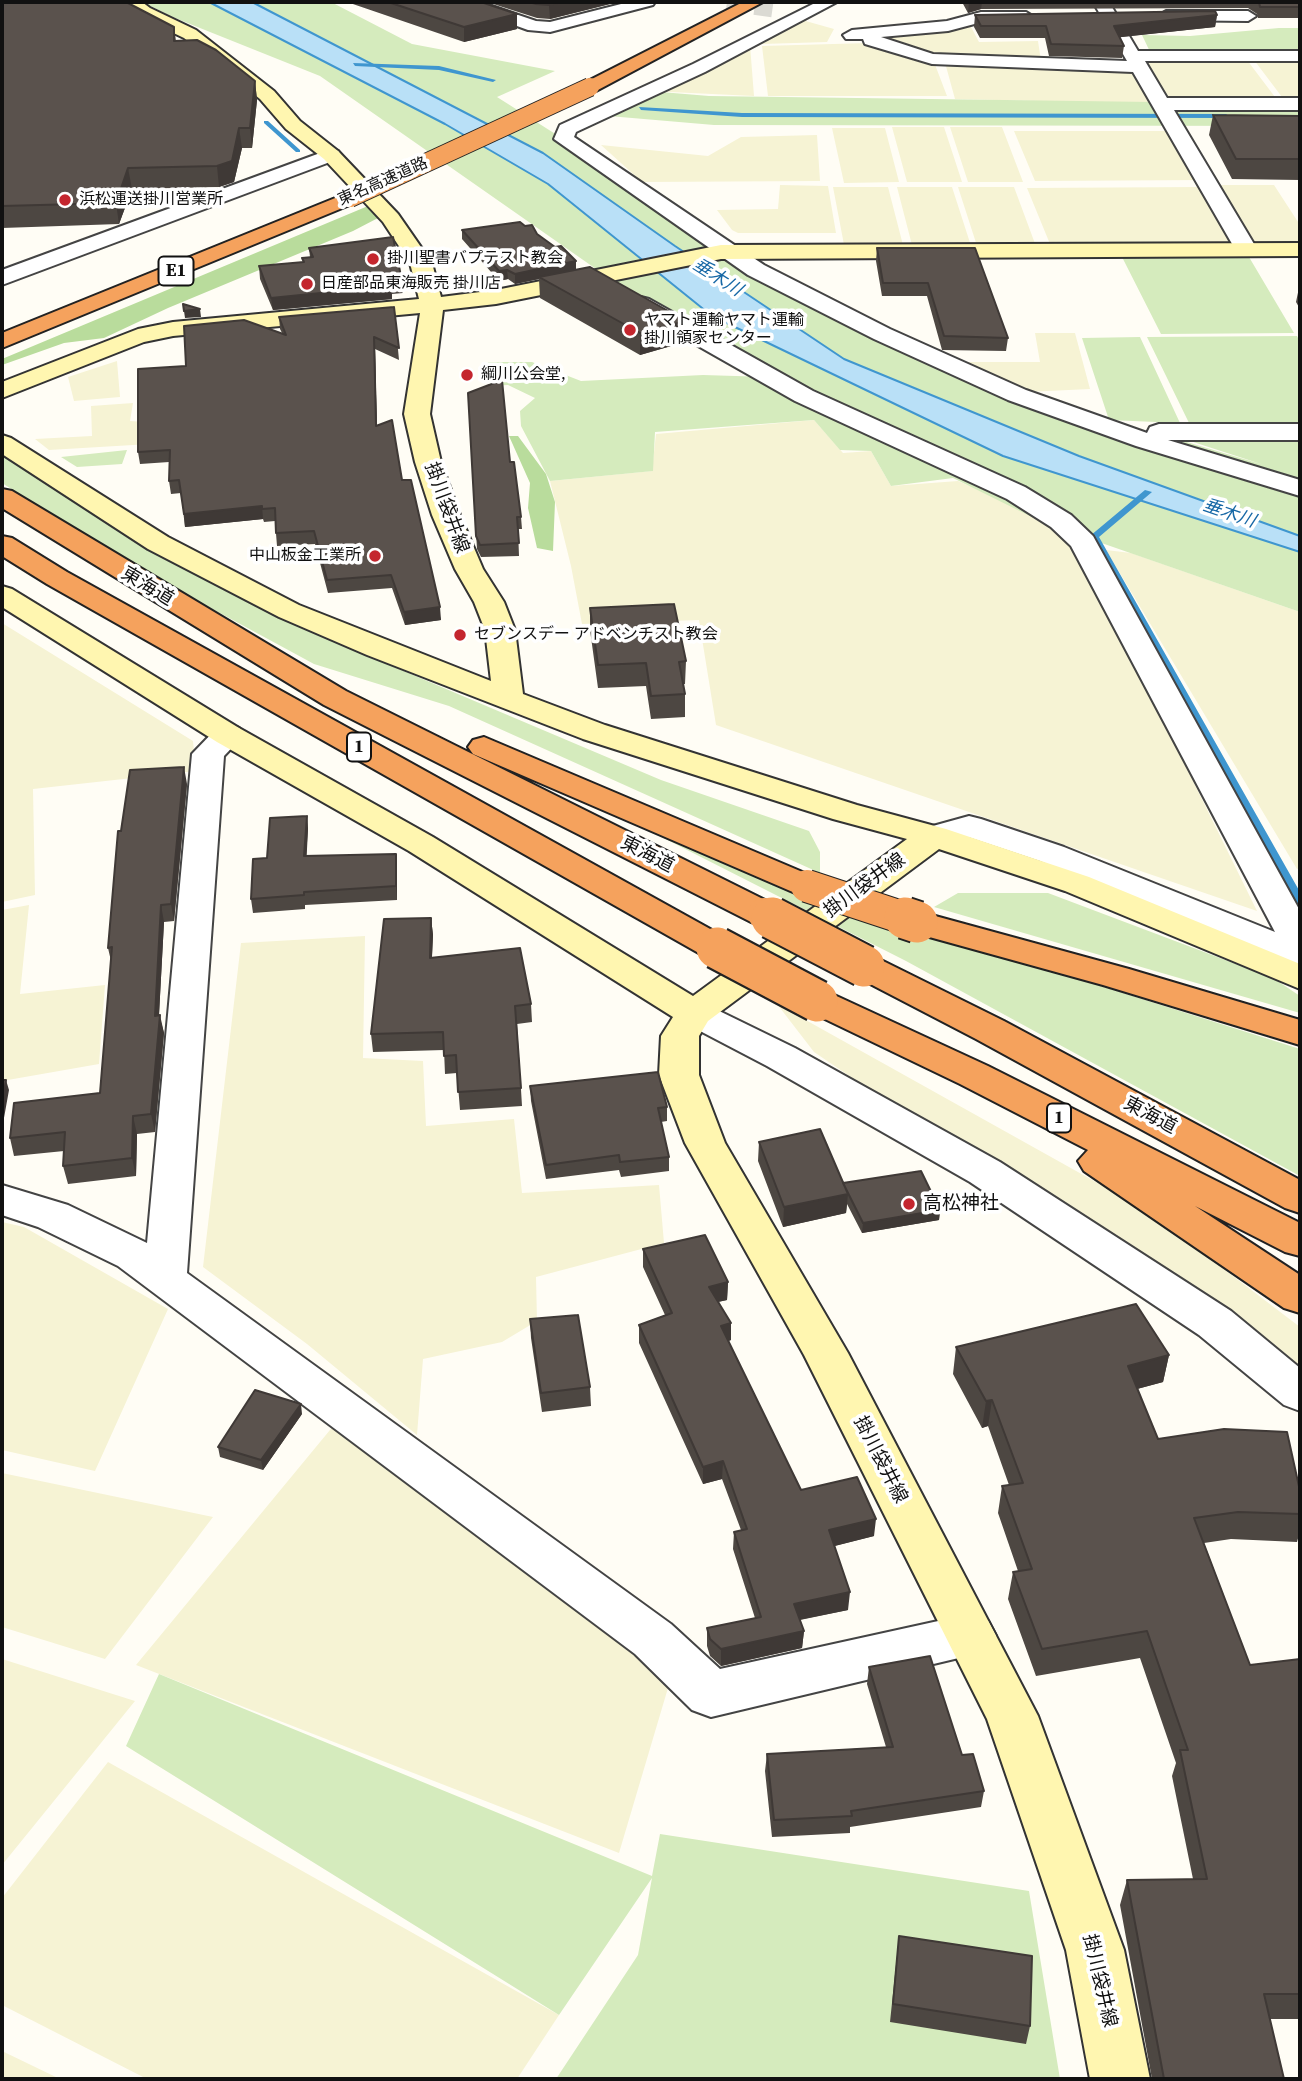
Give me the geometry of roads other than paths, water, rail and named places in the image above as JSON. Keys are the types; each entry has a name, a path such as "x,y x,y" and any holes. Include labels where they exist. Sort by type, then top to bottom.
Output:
{"highway":[{"name":"東名高速道路","path":"2,319 343,190 720,2"},
{"name":"東名高速道路","path":"2,341 343,190 590,87 755,2"},
{"name":"東海道","path":"2,497 335,698 990,1030 1300,1198"},
{"name":"東海道","path":"2,544 67,584 717,948 817,1001 974,1075 1300,1241"},
{"name":"1","path":"244,644 354,687 443,729 807,886 917,922 1116,977 1300,1033"},
{"name":"1","path":"974,1075 1300,1297"}],"main road":[{"name":"掛川袋井線","path":"132,2 144,12 190,34 267,95 293,125 331,155 407,239 421,263 432,306 417,414 428,462 446,514 469,569 489,602 500,630 508,698 594,732 845,812 934,836"},
{"path":"2,391 138,336 173,329 432,306 496,297 725,252 1300,249"},
{"path":"2,443 158,543 289,611 377,649 508,698"},
{"path":"2,595 228,735 421,844 694,1013"},
{"name":"掛川袋井線","path":"934,836 694,1013 680,1035 679,1075 705,1143 825,1353 1012,1716 1095,1950 1120,2079"},
{"path":"934,836 1299,962"}],"street":[{"path":"465,2 534,26 551,27 647,2"},
{"path":"829,2 806,19 567,130 564,139 725,252 882,334 1017,395 1121,433 1300,488"},
{"path":"1084,16 1112,11 1137,62 1246,249"},
{"path":"1151,16 1248,16"},
{"path":"852,35 948,26 981,17 1045,17"},
{"path":"806,19 932,59 1137,62 1300,56"},
{"path":"1168,115 1300,104"},
{"path":"1168,115 1203,127"},
{"path":"2,278 331,155"},
{"path":"602,276 804,396 1016,494 1061,522 1083,542 1293,931 1299,962"},
{"path":"1121,433 1300,432"},
{"path":"165,1279 208,754 228,735"},
{"path":"694,1013 781,1057 985,1172 1215,1324 1300,1393"},
{"path":"2,1200 53,1216 133,1255 653,1639 711,1694 970,1636"}],"water":[{"name":"垂木川","path":"209,2 252,2 543,153 675,246 844,359 1079,456 1300,536 1300,552 1003,456 712,316 548,184 445,124"}],"waterway":[{"path":"355,64 439,68 493,80"},
{"path":"641,108 742,115 1226,116"},
{"path":"266,122 298,151"},
{"path":"1148,492 1094,536 1300,902"}],"tunnel":[{"path":"727,2 777,9"}],"place":[{"name":"浜松運送掛川営業所","path":"65,200"},
{"name":"掛川聖書バプテスト教会","path":"373,259"},
{"name":"日産部品東海販売 掛川店","path":"307,284"},
{"name":"ヤマト運輸ヤマト運輸 掛川領家センター","path":"630,330"},
{"name":"綱川公会堂,","path":"467,375"},
{"name":"中山板金工業所","path":"375,556"},
{"name":"セブンスデー アドベンチスト教会","path":"460,635"},
{"name":"高松神社","path":"909,1204"}]}
